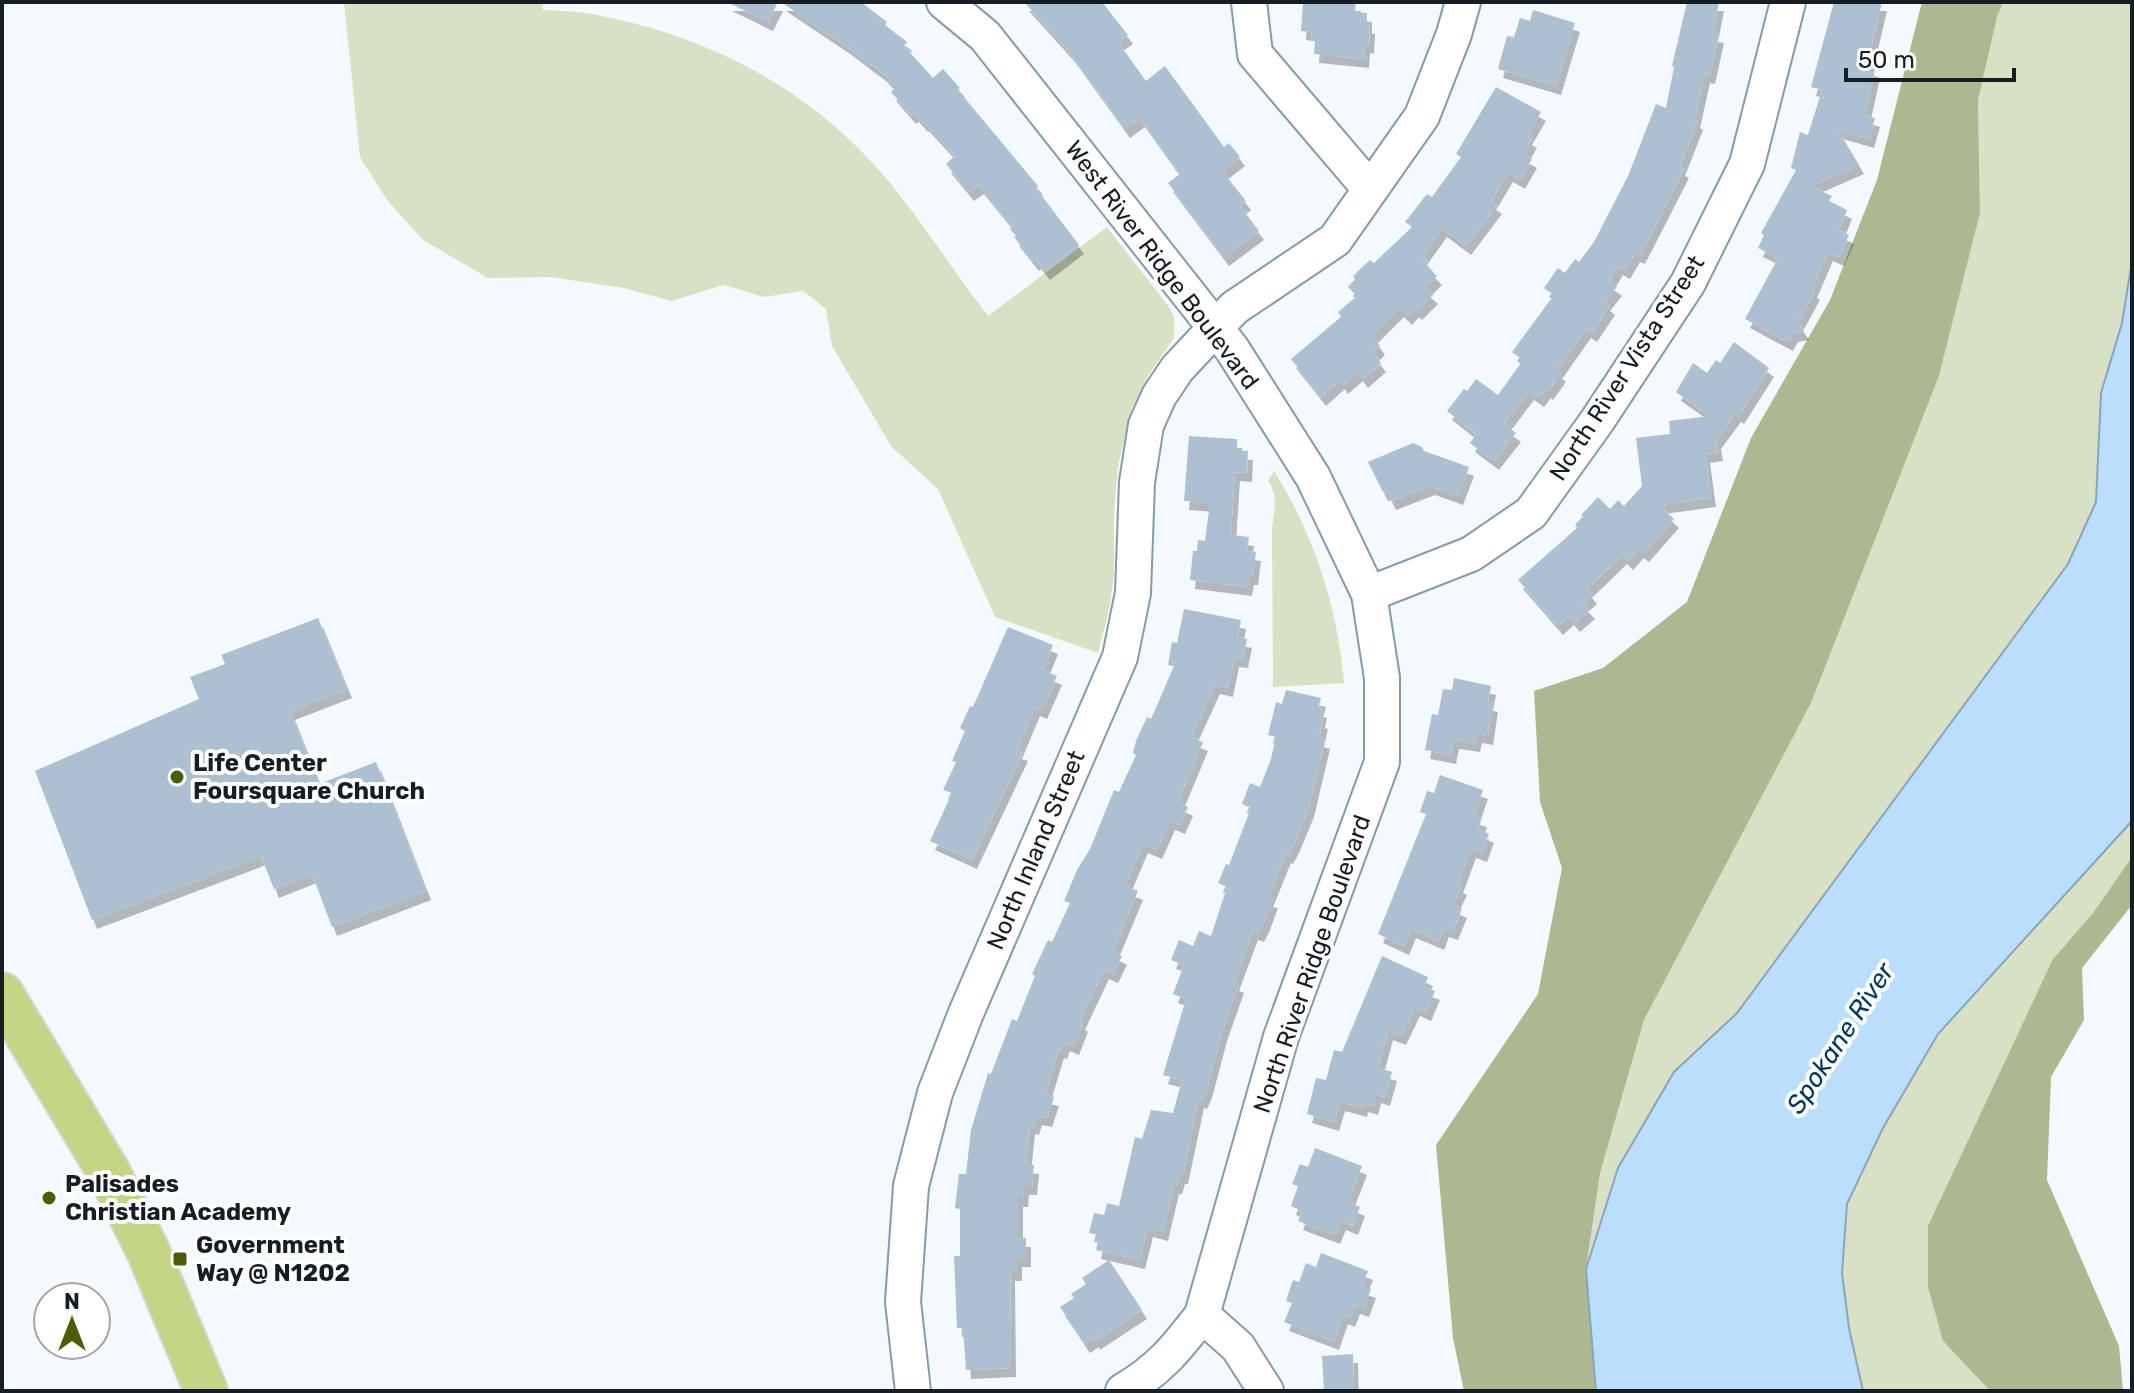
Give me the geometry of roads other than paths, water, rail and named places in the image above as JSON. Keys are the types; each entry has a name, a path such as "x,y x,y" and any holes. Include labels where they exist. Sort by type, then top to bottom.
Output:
{"main road":[{"path":"2,994 108,1171 148,1251 206,1391"}],"street":[{"name":"West River Ridge Boulevard","path":"944,2 985,36 1216,328 1313,477 1369,594"},
{"path":"1249,2 1255,54 1370,189"},
{"name":"North Inland Street","path":"913,1391 903,1302 911,1186 935,1093 978,985 1120,657 1133,593 1137,482 1146,425 1159,396 1177,369 1234,308 1335,240 1422,116 1463,2"},
{"name":"North River Vista Street","path":"1369,594 1471,554 1531,513 1597,421 1688,283 1747,164 1788,2"},
{"name":"North River Ridge Boulevard","path":"1123,1391 1150,1375 1202,1315 1281,1037 1382,762 1382,678 1369,594"},
{"path":"1202,1315 1238,1347 1266,1391"}],"water":[{"name":"Spokane River","path":"2132,261 2132,821 1938,1034 1883,1128 1847,1204 1842,1273 1849,1328 1863,1391 1596,1391 1586,1269 1618,1168 1674,1072 1737,1013 2068,564 2096,502 2101,393 2122,323"}],"place":[{"name":"Life Center Foursquare Church","path":"177,777"},
{"name":"Palisades Christian Academy","path":"49,1198"},
{"name":"Government Way @ N1202","path":"180,1259"}]}
